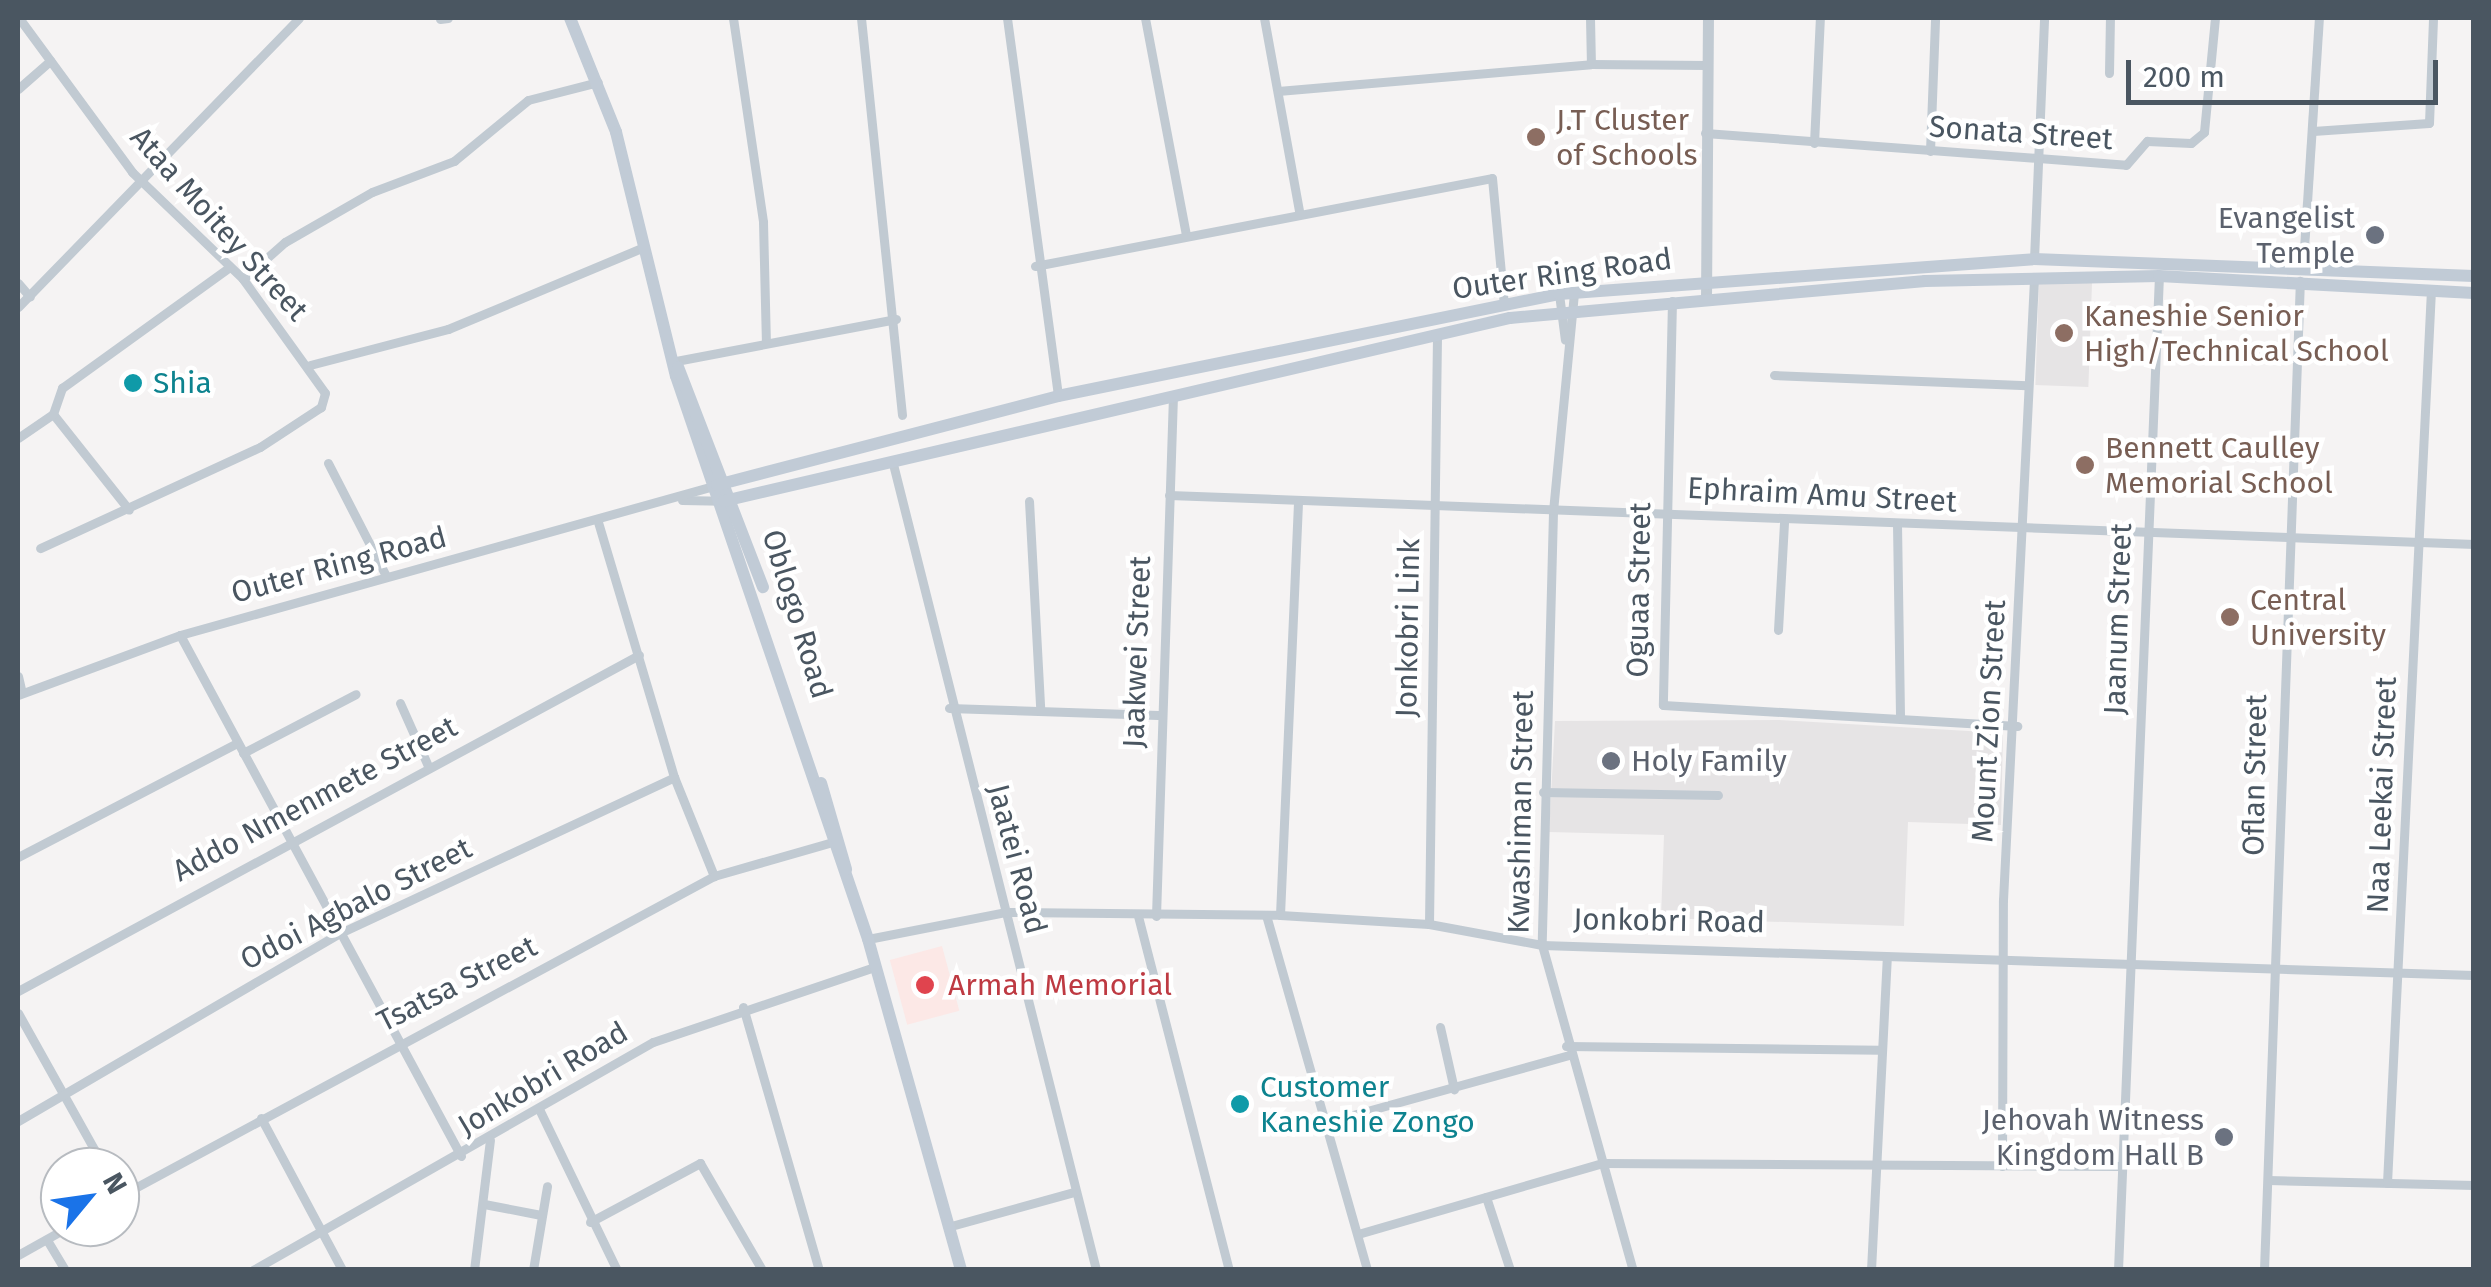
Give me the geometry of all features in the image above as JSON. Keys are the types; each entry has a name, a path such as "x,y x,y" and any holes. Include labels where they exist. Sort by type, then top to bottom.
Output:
{"main road":[{"name":"Oblogo Road","path":"570,18 598,82 677,364 729,500 868,939 961,1270"},
{"name":"Outer Ring Road","path":"722,484 1058,396 1559,294 2034,259 2302,264 2474,276"},
{"name":"Outer Ring Road","path":"729,500 1174,390 1437,334 1567,312 2034,279 2159,276 2474,293"}],"street":[{"name":"Ataa Moitey Street","path":"20,18 138,179 243,279 310,365 325,393 320,407 129,510 40,548"},
{"path":"18,306 299,18"},
{"path":"733,18 763,222 766,343"},
{"path":"860,18 896,319 902,415"},
{"path":"1007,18 1035,266 1058,396"},
{"path":"1144,18 1186,236"},
{"path":"1264,18 1300,211"},
{"path":"1590,18 1591,64"},
{"path":"1706,300 1702,133 1708,18"},
{"path":"1814,143 1820,18"},
{"path":"1930,151 1935,18"},
{"path":"2034,259 2034,161 2044,18"},
{"path":"2109,73 2110,18"},
{"name":"Sonata Street","path":"1702,133 2126,165 2147,141 2191,143 2212,104 2216,18"},
{"path":"2302,264 2319,18"},
{"path":"2313,131 2429,124 2433,18"},
{"path":"18,89 50,60"},
{"path":"1278,91 1591,64 1707,64"},
{"path":"243,279 284,242 372,192 454,161 528,100 598,82"},
{"path":"1035,266 1300,211 1492,178 1504,304"},
{"path":"310,365 448,329 642,248"},
{"path":"18,438 53,414 62,388 230,267"},
{"name":"Jaanum Street","path":"2118,1270 2118,1166 2132,964 2145,534 2159,276"},
{"name":"Mount Zion Street","path":"2002,1166 2004,959 2034,279"},
{"name":"Oflan Street","path":"2264,1270 2287,537 2300,281"},
{"path":"18,283 30,297"},
{"name":"Naa Leekai Street","path":"2387,1183 2431,290"},
{"name":"Kwashiman Street","path":"1574,293 1567,312 1552,512 1542,945 1568,1050 1633,1270"},
{"name":"Kwashiman Street","path":"1559,294 1567,312"},
{"name":"Oguaa Street","path":"1672,302 1664,513 1663,705 1900,716 2017,726"},
{"path":"677,364 896,319"},
{"name":"Jonkobri Link","path":"1429,924 1437,334"},
{"path":"1774,375 2027,386"},
{"name":"Jaakwei Street","path":"1156,916 1158,715 1174,390"},
{"path":"53,414 129,510"},
{"name":"Jaatei Road","path":"892,460 949,708 1006,912 1096,1270"},
{"path":"328,462 386,576"},
{"name":"Outer Ring Road","path":"20,694 180,636 386,576 679,500 722,484"},
{"name":"Ephraim Amu Street","path":"1169,495 1435,511 1664,513 1784,521 2474,544"},
{"name":"Outer Ring Road","path":"679,500 729,500"},
{"path":"1029,501 1040,708"},
{"path":"1280,914 1298,502"},
{"path":"1778,630 1784,521"},
{"path":"598,522 674,777 714,876"},
{"path":"1897,524 1900,716"},
{"path":"180,636 461,1156"},
{"name":"Addo Nmenmete Street","path":"18,991 638,656"},
{"path":"18,676 20,694"},
{"path":"18,857 356,694"},
{"path":"400,703 429,768"},
{"path":"949,708 1040,708 1158,715"},
{"name":"Odoi Agbalo Street","path":"18,1121 338,934 674,777"},
{"path":"1543,792 1718,795"},
{"name":"Tsatsa Street","path":"140,1185 398,1042 714,876 834,841"},
{"name":"Jonkobri Road","path":"868,939 1006,912 1138,916 1280,914 1429,924 1542,945 2276,966 2400,977 2474,975"},
{"path":"1266,915 1331,1122 1367,1270"},
{"path":"1138,916 1229,1270"},
{"path":"1871,1270 1881,1168 1879,1050 1887,956"},
{"name":"Jonkobri Road","path":"253,1270 490,1140 653,1042 744,1007 874,967"},
{"path":"744,1007 819,1270"},
{"path":"18,1014 93,1147"},
{"path":"1440,1027 1454,1089"},
{"path":"1331,1122 1454,1089 1568,1050 1879,1050"},
{"path":"539,1109 590,1222 617,1270"},
{"path":"261,1118 342,1270"},
{"path":"474,1270 490,1140"},
{"path":"1358,1234 1603,1163 1881,1168 2118,1166"},
{"path":"590,1222 700,1164 762,1270"},
{"path":"2268,1180 2474,1185"},
{"path":"534,1270 547,1186"},
{"path":"951,1226 1074,1192"},
{"path":"1486,1197 1510,1270"},
{"path":"484,1204 540,1216"},
{"path":"18,1256 40,1243"},
{"path":"50,1247 64,1270"}],"shaded area":[{"name":"Kaneshie Senior High/Technical School","path":"2039,281 2092,283 2088,387 2035,385"},
{"path":"1779,720 2003,733 2001,825 1908,822 1904,926 1661,918 1664,835 1549,832 1555,721"},
{"name":"Armah Memorial","path":"942,946 959,1011 907,1025 890,960"}],"place":[{"name":"J.T Cluster of Schools","path":"1536,137"},
{"name":"Evangelist Temple","path":"2375,235"},
{"name":"Kaneshie Senior High/Technical School","path":"2064,333"},
{"name":"Shia","path":"133,383"},
{"name":"Bennett Caulley Memorial School","path":"2085,465"},
{"name":"Central University","path":"2230,617"},
{"name":"Holy Family","path":"1611,761"},
{"name":"Armah Memorial","path":"925,985"},
{"name":"Customer Kaneshie Zongo","path":"1240,1104"},
{"name":"Jehovah Witness Kingdom Hall B","path":"2224,1137"}]}
